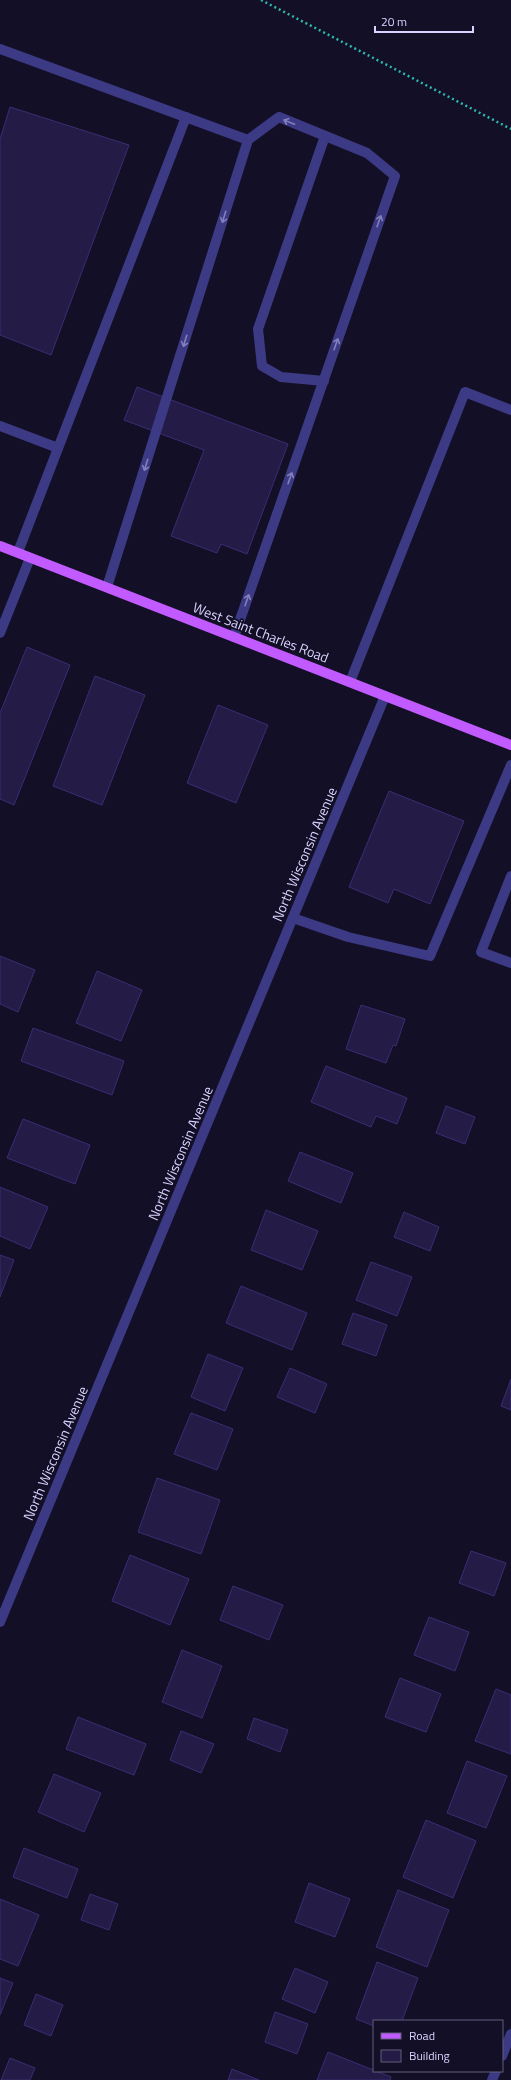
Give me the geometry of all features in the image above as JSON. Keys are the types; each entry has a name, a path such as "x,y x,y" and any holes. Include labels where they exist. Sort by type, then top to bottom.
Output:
{"main road":[{"name":"West Saint Charles Road","path":"0,546 511,745"}],"street":[{"path":"0,49 248,140"},
{"path":"18,552 186,117"},
{"path":"108,587 248,140 279,117 367,153 395,176 234,637"},
{"path":"324,381 281,377 262,366 258,328 325,136"},
{"path":"350,682 465,392 511,410"},
{"path":"0,426 58,448"},
{"path":"0,634 30,558"},
{"name":"North Wisconsin Avenue","path":"0,1622 385,696"},
{"path":"293,918 348,937 430,956 511,765"},
{"path":"511,876 481,952 511,963"},
{"path":"503,2054 511,2034"}],"path":[{"path":"261,0 511,129"}],"building":[{"path":"10,107 129,145 51,355 0,335 0,139"},
{"path":"137,387 288,444 247,554 221,544 217,553 171,536 204,450 124,420"},
{"path":"27,647 70,665 14,805 0,799 0,713"},
{"path":"95,676 145,695 102,805 53,786"},
{"path":"218,705 268,725 236,803 187,783"},
{"path":"389,791 464,821 430,904 394,889 388,903 349,887"},
{"path":"0,956 35,970 18,1012 0,1004"},
{"path":"97,971 142,990 121,1041 76,1023"},
{"path":"361,1005 405,1019 396,1046 393,1045 386,1063 346,1049"},
{"path":"33,1028 124,1061 112,1095 21,1061"},
{"path":"326,1066 407,1098 397,1124 376,1116 371,1127 311,1102"},
{"path":"446,1106 475,1117 465,1144 436,1133"},
{"path":"23,1119 90,1145 75,1184 7,1158"},
{"path":"300,1152 353,1173 341,1203 288,1181"},
{"path":"0,1187 48,1207 30,1249 0,1236"},
{"path":"266,1210 318,1231 302,1270 251,1250"},
{"path":"404,1212 439,1227 430,1251 394,1237"},
{"path":"0,1255 14,1260 0,1297"},
{"path":"371,1262 412,1277 397,1316 356,1300"},
{"path":"241,1286 307,1313 292,1350 226,1323"},
{"path":"353,1313 387,1325 376,1356 342,1344"},
{"path":"208,1354 243,1368 225,1411 191,1397"},
{"path":"290,1368 327,1384 315,1413 277,1397"},
{"path":"511,1379 511,1410 501,1406"},
{"path":"191,1413 233,1429 217,1470 174,1454"},
{"path":"157,1478 220,1500 201,1554 138,1532"},
{"path":"471,1551 506,1563 494,1596 459,1583"},
{"path":"130,1555 189,1579 170,1625 112,1601"},
{"path":"233,1586 283,1605 269,1640 220,1620"},
{"path":"429,1617 469,1632 455,1671 414,1655"},
{"path":"182,1650 222,1666 202,1718 162,1702"},
{"path":"400,1678 441,1694 426,1732 385,1717"},
{"path":"496,1689 511,1695 511,1754 475,1741"},
{"path":"78,1717 146,1744 134,1775 66,1749"},
{"path":"254,1718 288,1730 280,1752 247,1739"},
{"path":"181,1731 214,1744 201,1773 170,1760"},
{"path":"467,1761 507,1776 486,1828 447,1813"},
{"path":"54,1774 101,1793 84,1832 38,1812"},
{"path":"426,1820 476,1841 453,1898 403,1877"},
{"path":"24,1848 78,1869 67,1898 13,1877"},
{"path":"309,1883 350,1899 335,1937 295,1922"},
{"path":"398,1890 449,1910 427,1967 376,1947"},
{"path":"90,1894 118,1904 109,1930 81,1920"},
{"path":"0,1899 39,1915 18,1966 0,1959"},
{"path":"377,1962 418,1978 402,2020 373,2020 373,2026 356,2019"},
{"path":"295,1968 328,1982 315,2013 282,1999"},
{"path":"0,1978 13,1983 0,2015"},
{"path":"36,1994 63,2005 51,2036 24,2025"},
{"path":"275,2012 308,2024 297,2054 265,2042"},
{"path":"328,2052 373,2070 373,2072 378,2072 391,2077 390,2080 317,2080"},
{"path":"10,2058 35,2068 30,2080 1,2080"},
{"path":"232,2069 259,2080 228,2080"}]}
